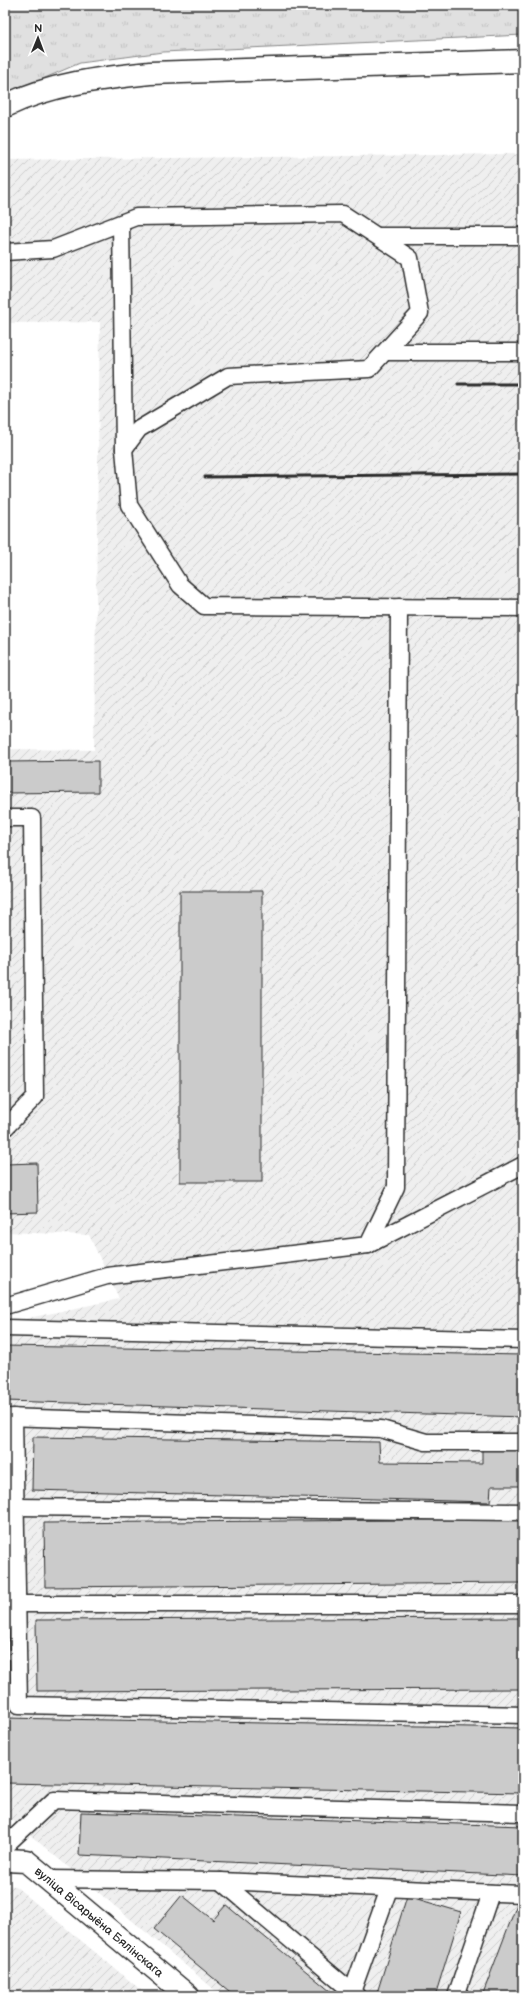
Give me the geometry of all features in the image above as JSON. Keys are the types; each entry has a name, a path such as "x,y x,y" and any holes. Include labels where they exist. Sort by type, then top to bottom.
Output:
{"street":[{"path":"5,106 54,88 106,77 143,74 523,61"},
{"name":"вуліца Вісарыёна Бялінскага","path":"5,1860 26,1861 188,1996"}],"lane":[{"path":"5,252 53,249 136,217 342,214 410,258 420,313 369,369 228,376 139,429 124,450"},
{"path":"121,223 124,450 129,505 180,585 204,606 523,608"},
{"path":"378,236 523,236"},
{"path":"384,352 523,352"},
{"path":"368,1245 396,1187 399,607"},
{"path":"5,818 32,818 35,1097 5,1128"},
{"path":"5,1306 108,1276 368,1245 523,1165"},
{"path":"5,1328 523,1340"},
{"path":"523,1442 426,1442 381,1429 10,1417 16,1507 17,1604 12,1705 523,1715"},
{"path":"16,1507 523,1512"},
{"path":"17,1604 523,1604"},
{"path":"5,1846 54,1800 523,1813"},
{"path":"47,1879 221,1882 523,1894"},
{"path":"221,1882 355,1994 388,1889"},
{"path":"456,1996 491,1893"}],"shaded area":[{"path":"523,154 523,1996 222,1996 5,1814 5,1323 119,1299 89,1235 5,1232 5,749 94,750 100,322 5,323 5,160"},
{"path":"5,1885 15,1886 148,1996 5,1996"}],"green space":[{"path":"5,5 523,5 523,35 163,52 80,63 5,95"}],"building":[{"path":"98,761 98,792 5,793 5,762"},
{"path":"180,891 262,891 262,1182 180,1182"},
{"path":"37,1163 38,1212 5,1213 5,1164"},
{"path":"5,1346 523,1355 523,1417 5,1401"},
{"path":"33,1437 379,1442 380,1462 482,1463 482,1450 523,1450 523,1486 491,1486 490,1502 32,1490"},
{"path":"523,1519 523,1583 45,1587 44,1523"},
{"path":"5,1526 10,1681 5,1681"},
{"path":"523,1618 523,1689 37,1691 36,1620"},
{"path":"5,1718 523,1728 523,1793 5,1783"},
{"path":"81,1812 523,1826 523,1876 79,1855"},
{"path":"182,1895 213,1920 226,1905 336,1996 235,1996 154,1929"},
{"path":"407,1896 461,1912 435,1996 376,1996"},
{"path":"520,1896 523,1897 523,1996 482,1996"}],"railway":[{"path":"458,384 523,384"},
{"path":"205,477 523,474"}]}
